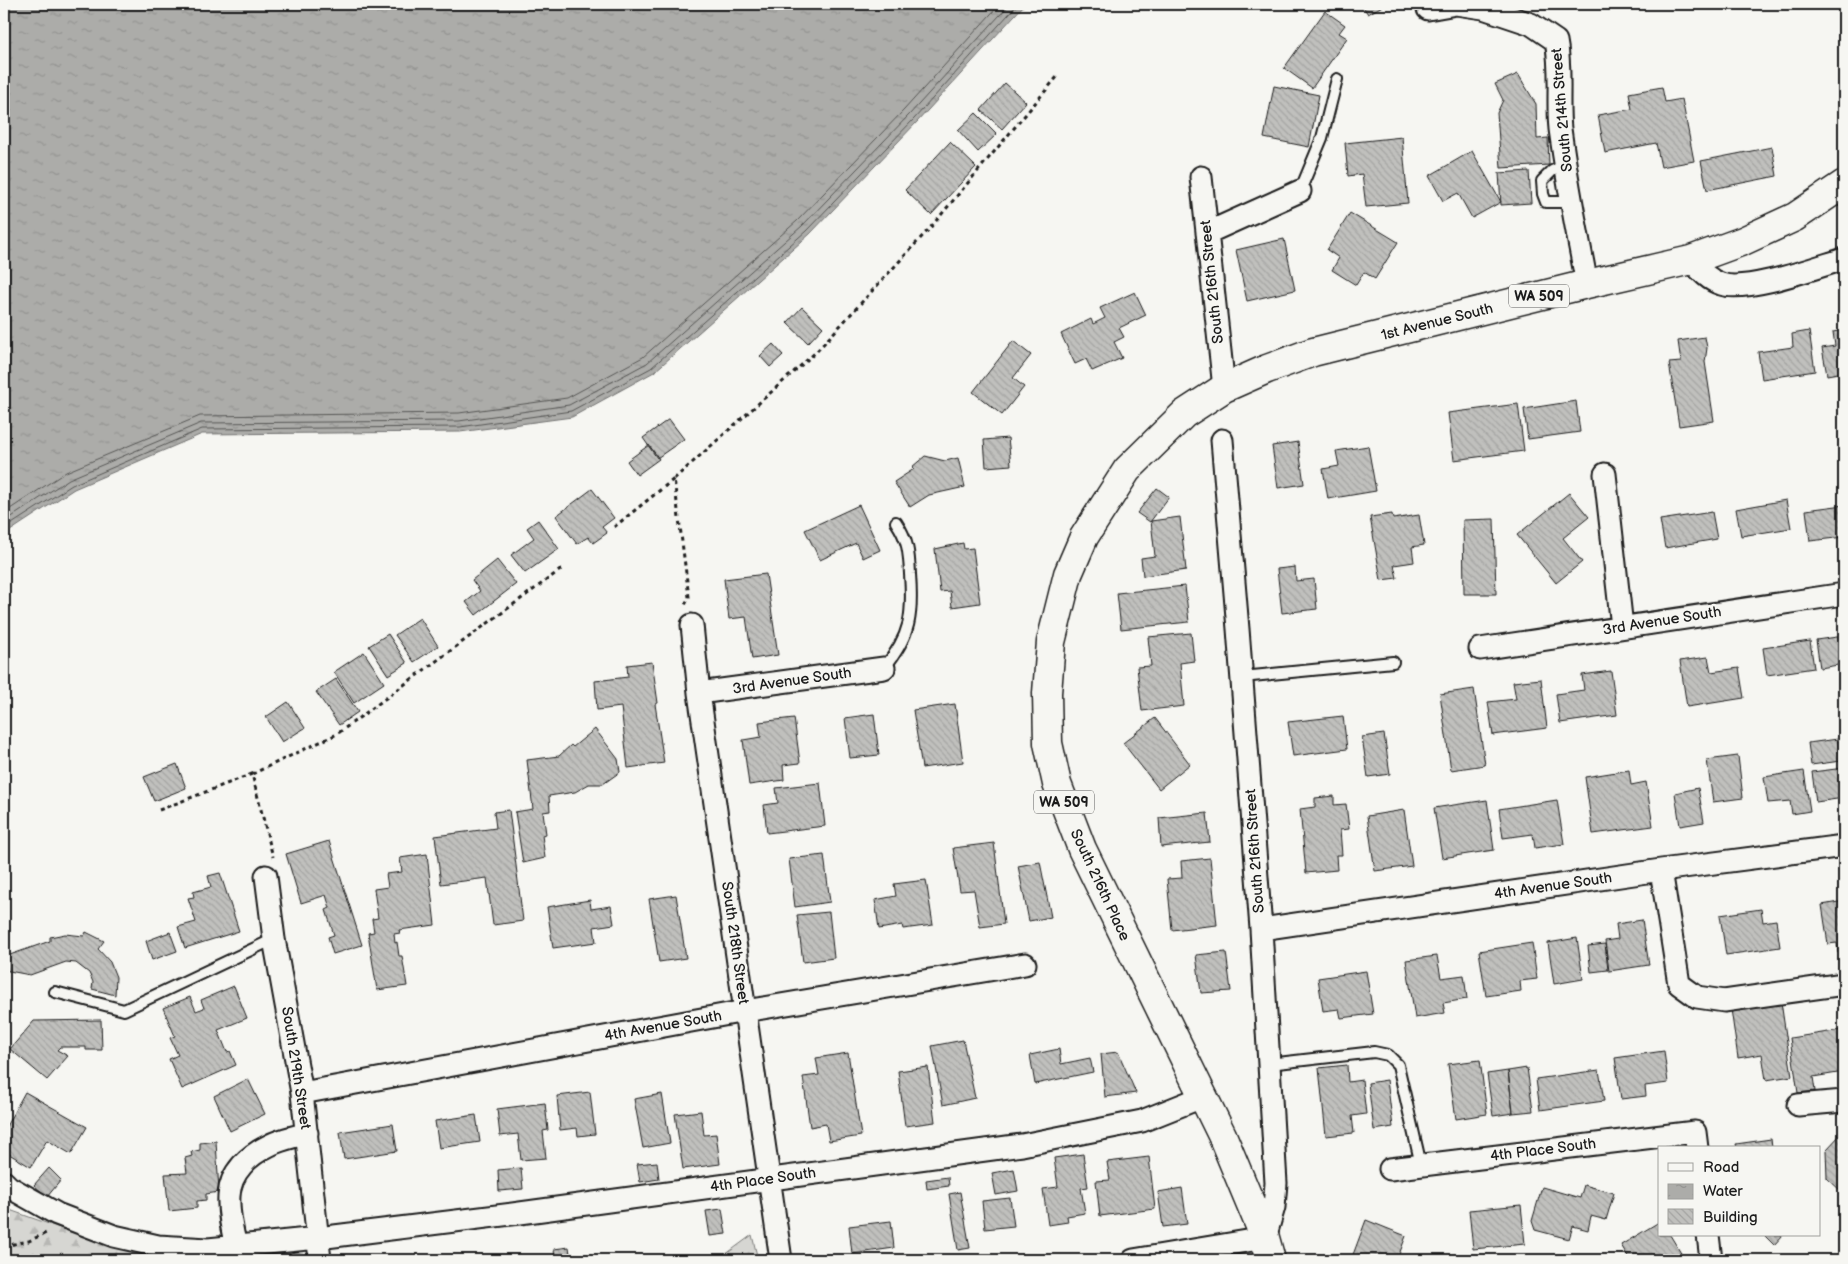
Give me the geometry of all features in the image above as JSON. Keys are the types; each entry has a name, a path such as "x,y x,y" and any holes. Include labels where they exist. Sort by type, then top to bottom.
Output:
{"main road":[{"name":"1st Avenue South","path":"1224,388 1313,352 1692,260 1743,242 1795,217 1844,184"},
{"name":"South 216th Place","path":"1224,388 1184,414 1127,470 1084,537 1068,574 1051,642 1047,692 1048,743 1057,784 1082,849 1222,1135 1268,1249"}],"street":[{"name":"South 214th Street","path":"1434,7 1456,4 1483,8 1531,24 1556,41 1559,55 1560,126 1565,165 1587,284"},
{"name":"South 216th Street","path":"1201,177 1224,388"},
{"path":"1207,232 1300,191"},
{"path":"1692,260 1709,279 1722,285 1750,286 1844,259"},
{"name":"South 216th Street","path":"1222,440 1261,929 1276,1183 1268,1249"},
{"path":"1604,474 1622,628"},
{"name":"3rd Avenue South","path":"1480,649 1844,594"},
{"name":"South 218th Street","path":"686,617 699,693 781,1260"},
{"name":"3rd Avenue South","path":"699,693 884,668"},
{"name":"4th Avenue South","path":"1261,929 1661,870 1844,846"},
{"path":"1661,870 1679,984 1697,997 1724,1001 1844,984"},
{"name":"South 219th Street","path":"266,876 274,939 302,1093 320,1260"},
{"name":"4th Avenue South","path":"302,1093 745,1011 1024,964"},
{"name":"4th Place South","path":"4,1182 9,1187 57,1214 114,1236 158,1246 208,1249 318,1238 520,1213 1031,1143 1142,1121 1202,1097"},
{"path":"1798,1105 1844,1100"},
{"path":"236,1246 230,1220 229,1195 233,1175 243,1163 270,1144 306,1133"},
{"name":"4th Place South","path":"1390,1169 1696,1140"},
{"path":"1708,1236 1711,1260"},
{"path":"1133,1260 1268,1249"}],"lane":[{"path":"1300,191 1322,138 1338,79"},
{"path":"884,668 895,655 912,611 908,548 904,534 896,522"},
{"path":"1242,677 1393,662"},
{"path":"55,992 124,1010 274,939"},
{"path":"1269,1064 1374,1052 1388,1055 1398,1065 1421,1165"}],"path":[{"path":"614,527 674,479 816,352 930,228 1058,77"},
{"path":"674,479 689,597 686,604 686,617"},
{"path":"159,810 252,774 337,734 563,568"},
{"path":"252,774 274,855 273,865 266,876"},
{"path":"4,1246 29,1241 72,1220"}],"green space":[{"path":"4,1208 91,1239 168,1260 4,1260"},
{"path":"752,1235 758,1260 718,1260"}],"water":[{"path":"4,4 1025,4 917,122 810,234 654,372 572,417 460,432 202,434 74,489 4,535"}],"building":[{"path":"1361,4 1386,4 1368,14"},
{"path":"1325,11 1345,25 1339,33 1347,38 1312,88 1284,68"},
{"path":"1518,74 1536,104 1537,139 1548,138 1549,165 1501,168 1497,113 1503,100 1495,84"},
{"path":"1005,83 1026,102 1002,129 981,110"},
{"path":"1274,86 1319,95 1309,147 1264,138"},
{"path":"1662,87 1665,102 1682,99 1694,161 1661,167 1656,143 1605,153 1598,115 1632,109 1629,93"},
{"path":"976,113 997,134 978,152 958,130"},
{"path":"1402,137 1408,203 1366,207 1362,174 1348,176 1345,143"},
{"path":"950,142 976,167 931,215 905,190"},
{"path":"1772,147 1777,176 1707,190 1701,161"},
{"path":"1472,151 1501,202 1472,218 1458,193 1443,201 1429,176"},
{"path":"1529,171 1531,203 1501,205 1499,173"},
{"path":"1350,213 1398,242 1375,279 1364,272 1356,285 1332,270 1339,258 1327,250"},
{"path":"1284,239 1295,290 1247,301 1236,250"},
{"path":"1135,292 1146,315 1119,328 1124,337 1114,342 1122,358 1092,371 1086,359 1075,364 1061,334 1091,319 1093,324 1105,318 1100,308"},
{"path":"802,307 823,327 808,343 787,323"},
{"path":"1844,330 1844,372 1827,375 1822,348 1835,346 1833,332"},
{"path":"1809,331 1815,371 1762,379 1758,352 1793,347 1792,334"},
{"path":"1705,337 1707,348 1705,362 1714,421 1679,426 1669,363 1681,362 1678,341"},
{"path":"1013,341 1031,355 1013,378 1024,387 1002,415 973,392"},
{"path":"773,344 783,355 770,367 760,356"},
{"path":"1576,401 1580,432 1528,439 1524,409"},
{"path":"1518,404 1524,451 1454,460 1448,413"},
{"path":"669,419 684,439 657,458 643,438"},
{"path":"1008,438 1011,465 986,467 984,440"},
{"path":"1298,442 1304,484 1278,488 1272,446"},
{"path":"649,445 659,459 637,475 627,461"},
{"path":"1368,446 1376,491 1328,499 1323,469 1339,466 1336,451"},
{"path":"925,456 945,461 958,458 965,487 929,495 910,507 894,482 914,469 912,467"},
{"path":"1157,488 1169,497 1150,522 1137,513"},
{"path":"592,489 614,518 602,527 607,533 593,543 588,537 577,544 556,516"},
{"path":"1569,493 1589,517 1563,538 1582,562 1556,583 1517,535"},
{"path":"1786,500 1791,528 1741,536 1736,509"},
{"path":"859,505 880,550 863,558 856,543 820,560 805,530"},
{"path":"1844,505 1844,537 1810,541 1806,510"},
{"path":"1712,512 1717,539 1665,548 1660,520"},
{"path":"1392,514 1393,519 1419,515 1424,545 1412,547 1414,562 1394,565 1397,578 1381,580 1370,517"},
{"path":"1180,517 1186,570 1143,576 1141,558 1155,556 1151,521"},
{"path":"1494,519 1496,594 1464,594 1463,520"},
{"path":"538,520 559,549 525,573 511,555 534,538 527,528"},
{"path":"963,543 964,549 973,548 980,603 952,607 950,591 940,592 935,549"},
{"path":"497,560 516,584 476,615 466,602 480,591 472,580"},
{"path":"1295,567 1296,581 1314,579 1317,609 1282,613 1277,569"},
{"path":"766,574 778,655 752,659 746,617 729,619 724,579"},
{"path":"1185,586 1189,622 1121,629 1117,593"},
{"path":"420,618 438,646 414,662 395,635"},
{"path":"1191,633 1194,661 1180,663 1184,706 1142,711 1137,667 1151,666 1148,637"},
{"path":"388,634 407,663 388,675 369,646"},
{"path":"1844,636 1844,664 1820,668 1816,640"},
{"path":"1810,641 1814,668 1767,675 1763,648"},
{"path":"364,652 384,683 354,703 334,672"},
{"path":"1708,657 1711,672 1739,668 1744,698 1687,707 1680,661"},
{"path":"652,662 658,703 655,704 664,763 628,768 621,707 597,710 595,681 628,677 627,665"},
{"path":"1611,671 1617,715 1560,723 1556,694 1584,690 1582,675"},
{"path":"336,679 358,712 339,725 316,692"},
{"path":"1541,679 1547,728 1493,735 1488,702 1516,699 1513,682"},
{"path":"1474,689 1485,765 1451,770 1440,694"},
{"path":"288,702 305,728 282,742 266,717"},
{"path":"955,704 963,762 922,768 913,710"},
{"path":"874,714 879,755 850,758 845,718"},
{"path":"1343,716 1347,749 1293,756 1288,722"},
{"path":"794,718 800,763 783,765 784,780 749,785 743,740 761,737 759,722"},
{"path":"1155,718 1190,764 1159,789 1123,743"},
{"path":"595,729 618,759 620,772 603,784 589,784 575,792 549,796 550,811 543,812 546,834 542,835 545,858 523,863 515,812 533,809 527,760 559,756 571,745 573,747"},
{"path":"1384,734 1390,774 1368,777 1362,737"},
{"path":"1838,739 1841,761 1811,765 1808,743"},
{"path":"1738,756 1743,798 1713,802 1707,760"},
{"path":"177,764 186,788 154,801 144,777"},
{"path":"1844,768 1844,798 1816,802 1812,772"},
{"path":"1629,770 1631,785 1646,782 1653,826 1593,834 1585,777"},
{"path":"1804,771 1810,811 1792,814 1790,801 1768,803 1764,777"},
{"path":"820,783 825,826 767,833 764,805 778,803 776,788"},
{"path":"1698,788 1704,822 1680,826 1675,793"},
{"path":"1334,796 1334,805 1346,804 1349,829 1340,830 1342,855 1336,855 1337,870 1306,873 1300,809 1315,807 1315,798"},
{"path":"1487,800 1494,850 1442,858 1434,808"},
{"path":"1557,800 1564,844 1535,848 1533,834 1503,838 1499,809"},
{"path":"509,810 523,921 493,925 487,878 441,884 435,836 496,828 494,812"},
{"path":"1404,810 1412,866 1375,871 1367,816"},
{"path":"1207,813 1210,842 1161,847 1159,818"},
{"path":"329,841 362,945 333,954 328,937 334,935 326,910 330,908 326,895 301,903 286,854"},
{"path":"994,843 1004,924 980,927 974,890 960,891 953,848"},
{"path":"427,854 435,925 399,930 400,933 394,934 399,956 402,956 407,986 377,990 368,933 374,932 372,919 378,918 374,889 388,887 386,874 402,872 400,858"},
{"path":"824,855 830,902 795,907 789,859"},
{"path":"1210,858 1217,925 1172,930 1167,879 1182,878 1181,861"},
{"path":"1040,862 1051,917 1029,921 1018,866"},
{"path":"220,873 239,931 185,948 178,927 196,922 188,898 194,897 193,892 211,887 208,876"},
{"path":"926,880 933,925 903,929 902,925 879,929 875,900 896,896 894,884"},
{"path":"676,895 686,958 659,962 649,899"},
{"path":"590,900 591,909 611,906 614,924 594,927 596,942 553,948 547,907"},
{"path":"1844,901 1844,952 1838,953 1837,943 1828,944 1822,905"},
{"path":"1761,909 1763,922 1776,920 1780,947 1726,955 1720,915"},
{"path":"829,912 834,958 803,962 797,915"},
{"path":"1642,920 1649,965 1609,971 1605,941 1618,939 1616,924"},
{"path":"86,932 104,941 98,949 110,962 116,977 115,995 92,989 93,982 89,973 76,963 66,962 30,975 4,970 4,957 50,941 50,937 65,934 84,936"},
{"path":"170,932 177,951 152,960 146,941"},
{"path":"1577,938 1583,979 1554,984 1548,943"},
{"path":"1532,943 1537,979 1520,981 1521,991 1486,996 1479,951"},
{"path":"1605,944 1608,970 1591,972 1588,946"},
{"path":"1226,952 1231,991 1201,993 1196,955"},
{"path":"1437,956 1441,978 1464,975 1467,999 1443,1003 1445,1013 1415,1018 1406,960"},
{"path":"1366,971 1373,1014 1341,1018 1339,1009 1323,1011 1318,978"},
{"path":"234,986 247,1018 218,1030 227,1052 230,1051 236,1065 182,1089 169,1059 178,1055 170,1038 175,1036 163,1008 190,997 196,1011 204,1008 201,1000"},
{"path":"1781,1002 1792,1076 1766,1080 1762,1054 1738,1058 1731,1009"},
{"path":"101,1020 102,1050 86,1050 86,1047 60,1047 57,1050 68,1056 47,1080 10,1049 34,1021"},
{"path":"1841,1030 1844,1050 1844,1072 1813,1077 1815,1091 1798,1093 1790,1038"},
{"path":"963,1040 975,1098 943,1105 932,1046"},
{"path":"1059,1049 1061,1064 1090,1058 1093,1072 1035,1084 1030,1055"},
{"path":"1664,1051 1668,1083 1645,1086 1646,1096 1621,1099 1615,1058"},
{"path":"1118,1052 1136,1093 1105,1097 1101,1054"},
{"path":"848,1053 861,1136 829,1141 826,1124 810,1127 803,1077 819,1075 816,1058"},
{"path":"1480,1060 1487,1114 1456,1119 1448,1064"},
{"path":"1347,1065 1348,1082 1362,1080 1366,1114 1352,1116 1354,1133 1326,1136 1319,1068"},
{"path":"928,1067 935,1122 905,1126 898,1071"},
{"path":"1527,1068 1533,1111 1513,1113 1508,1071"},
{"path":"1599,1070 1604,1101 1540,1110 1536,1079"},
{"path":"1508,1071 1513,1113 1493,1116 1487,1074"},
{"path":"248,1079 265,1114 230,1131 214,1096"},
{"path":"1387,1080 1393,1127 1374,1130 1368,1083"},
{"path":"25,1092 87,1127 71,1154 47,1140 31,1167 4,1151 4,1130"},
{"path":"590,1092 595,1134 578,1136 577,1128 560,1130 557,1096"},
{"path":"662,1094 670,1143 643,1148 634,1099"},
{"path":"545,1103 548,1130 543,1131 546,1158 521,1160 518,1134 500,1136 497,1109"},
{"path":"701,1111 704,1135 716,1134 720,1164 683,1169 675,1114"},
{"path":"476,1115 480,1142 439,1148 435,1121"},
{"path":"393,1124 397,1151 344,1159 340,1132"},
{"path":"1841,1134 1844,1134 1844,1192 1827,1178 1826,1150"},
{"path":"1771,1139 1772,1146 1736,1146 1736,1144"},
{"path":"216,1141 219,1192 206,1194 206,1200 197,1201 197,1208 169,1211 165,1174 187,1173 185,1158 192,1156 191,1152 200,1150 200,1143"},
{"path":"1083,1154 1088,1187 1081,1188 1085,1213 1067,1216 1068,1222 1048,1225 1043,1189 1058,1187 1054,1158"},
{"path":"1149,1157 1155,1209 1100,1216 1096,1181 1110,1180 1107,1162"},
{"path":"657,1162 659,1179 640,1182 637,1164"},
{"path":"49,1168 61,1180 47,1197 34,1185"},
{"path":"521,1168 523,1189 499,1191 498,1170"},
{"path":"1014,1169 1018,1191 996,1195 992,1173"},
{"path":"948,1177 949,1186 927,1189 926,1180"},
{"path":"1584,1185 1614,1193 1606,1220 1591,1216 1588,1230 1573,1226 1569,1239 1535,1230 1532,1221 1542,1187 1580,1198"},
{"path":"1182,1188 1187,1224 1163,1227 1158,1192"},
{"path":"960,1192 970,1248 958,1250 949,1194"},
{"path":"1010,1198 1014,1226 985,1229 982,1201"},
{"path":"1521,1205 1525,1244 1473,1249 1469,1210"},
{"path":"722,1209 726,1234 710,1236 706,1211"},
{"path":"1366,1220 1406,1236 1397,1260 1351,1260"},
{"path":"891,1221 894,1248 852,1254 849,1226"},
{"path":"1658,1223 1658,1236 1671,1236 1685,1260 1630,1260 1621,1245"},
{"path":"1765,1236 1782,1236 1774,1245"},
{"path":"569,1247 571,1260 555,1260 554,1249"}]}
